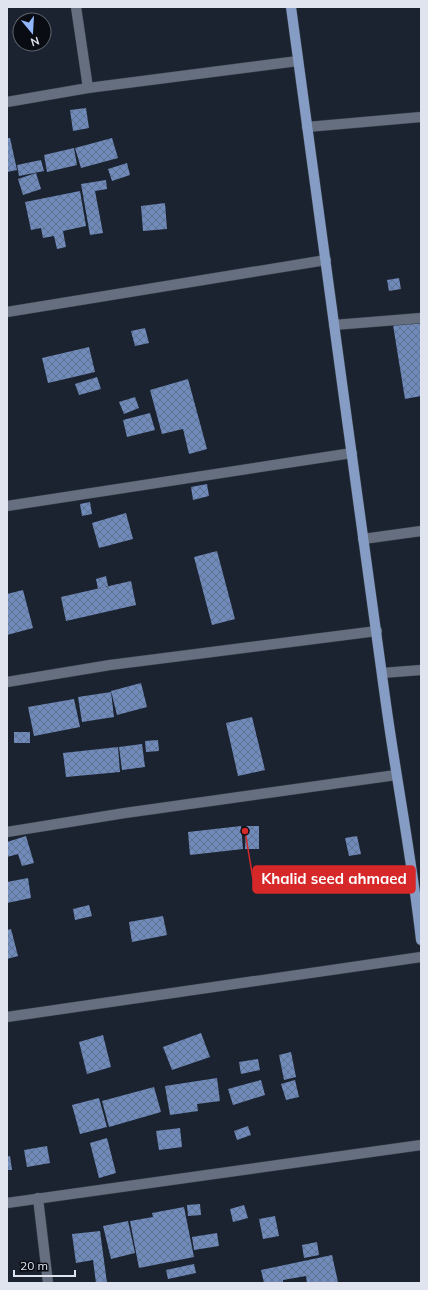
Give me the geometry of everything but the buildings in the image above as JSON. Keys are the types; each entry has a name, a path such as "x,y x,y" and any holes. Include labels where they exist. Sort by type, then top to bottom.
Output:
{"main road":[{"path":"291,7 396,775 417,885 421,940"}],"street":[{"path":"76,7 88,88"},
{"path":"7,102 88,88 298,61"},
{"path":"307,127 421,117"},
{"path":"7,312 326,260"},
{"path":"334,326 421,318"},
{"path":"7,506 352,453"},
{"path":"363,539 421,531"},
{"path":"7,682 110,665 376,631"},
{"path":"382,673 421,670"},
{"path":"7,832 125,813 396,775"},
{"path":"7,1017 421,957"},
{"path":"7,1203 421,1144"},
{"path":"38,1198 48,1283"}],"place":[{"name":"Khalid seed ahmaed","path":"245,831"}]}
